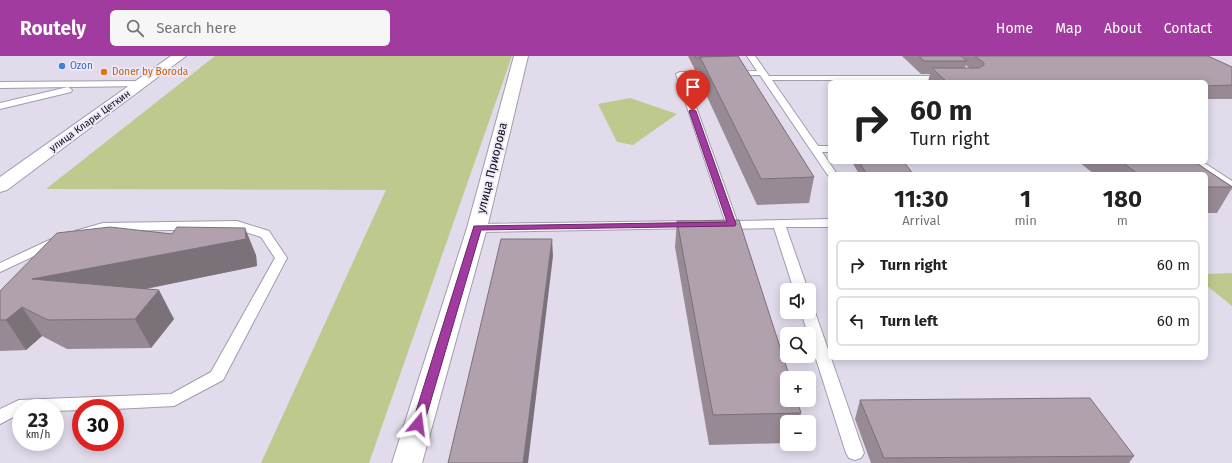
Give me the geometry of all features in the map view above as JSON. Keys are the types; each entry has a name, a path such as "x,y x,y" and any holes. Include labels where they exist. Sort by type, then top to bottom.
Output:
{"street":[{"name":"улица Клары Цеткин","path":"0,186 179,56"},
{"name":"улица Приорова","path":"407,463 477,228 521,56"}],"lane":[{"path":"751,56 831,172"},
{"path":"732,224 680,74 952,78"},
{"path":"0,106 67,90 76,84"},
{"path":"0,85 141,84"},
{"path":"815,149 828,149"},
{"path":"1199,164 1232,186"},
{"path":"477,228 828,223"},
{"path":"779,224 799,283"},
{"path":"0,268 58,239 103,227 237,225 265,234 281,258 217,376 174,400 64,404"},
{"path":"810,319 855,453"},
{"path":"0,405 12,406"},
{"path":"0,417 12,410"}],"green space":[{"path":"215,56 512,56 369,463 261,463 386,190 46,189"},
{"path":"630,98 677,114 633,145 617,142 598,104"},
{"path":"1232,273 1232,306 1208,287 1208,274"}],"building":[{"path":"695,56 727,56 696,58"},
{"path":"738,56 814,177 761,179 700,57"},
{"path":"919,56 961,56 967,61 924,61"},
{"path":"975,56 1208,56 1232,67 1232,85 1208,86 1208,80 945,80 932,68 979,68 984,65 984,63"},
{"path":"860,164 906,164 912,172 866,172"},
{"path":"1125,164 1198,164 1232,187 1208,187 1208,172 1135,172"},
{"path":"739,220 780,347 780,363 785,363 788,371 780,371 780,407 799,407 801,413 713,415 677,221"},
{"path":"110,227 172,234 177,227 245,228 246,239 32,279 159,290 135,319 48,320 22,307 6,320 0,320 0,291 57,233"},
{"path":"501,239 552,239 523,463 448,463"},
{"path":"1090,398 1134,456 884,458 860,400"}],"place":[{"name":"Ozon","path":"62,66"},
{"name":"Doner by Boroda","path":"104,72"}],"route":[{"path":"418,424 477,228 732,224 693,111"}]}
